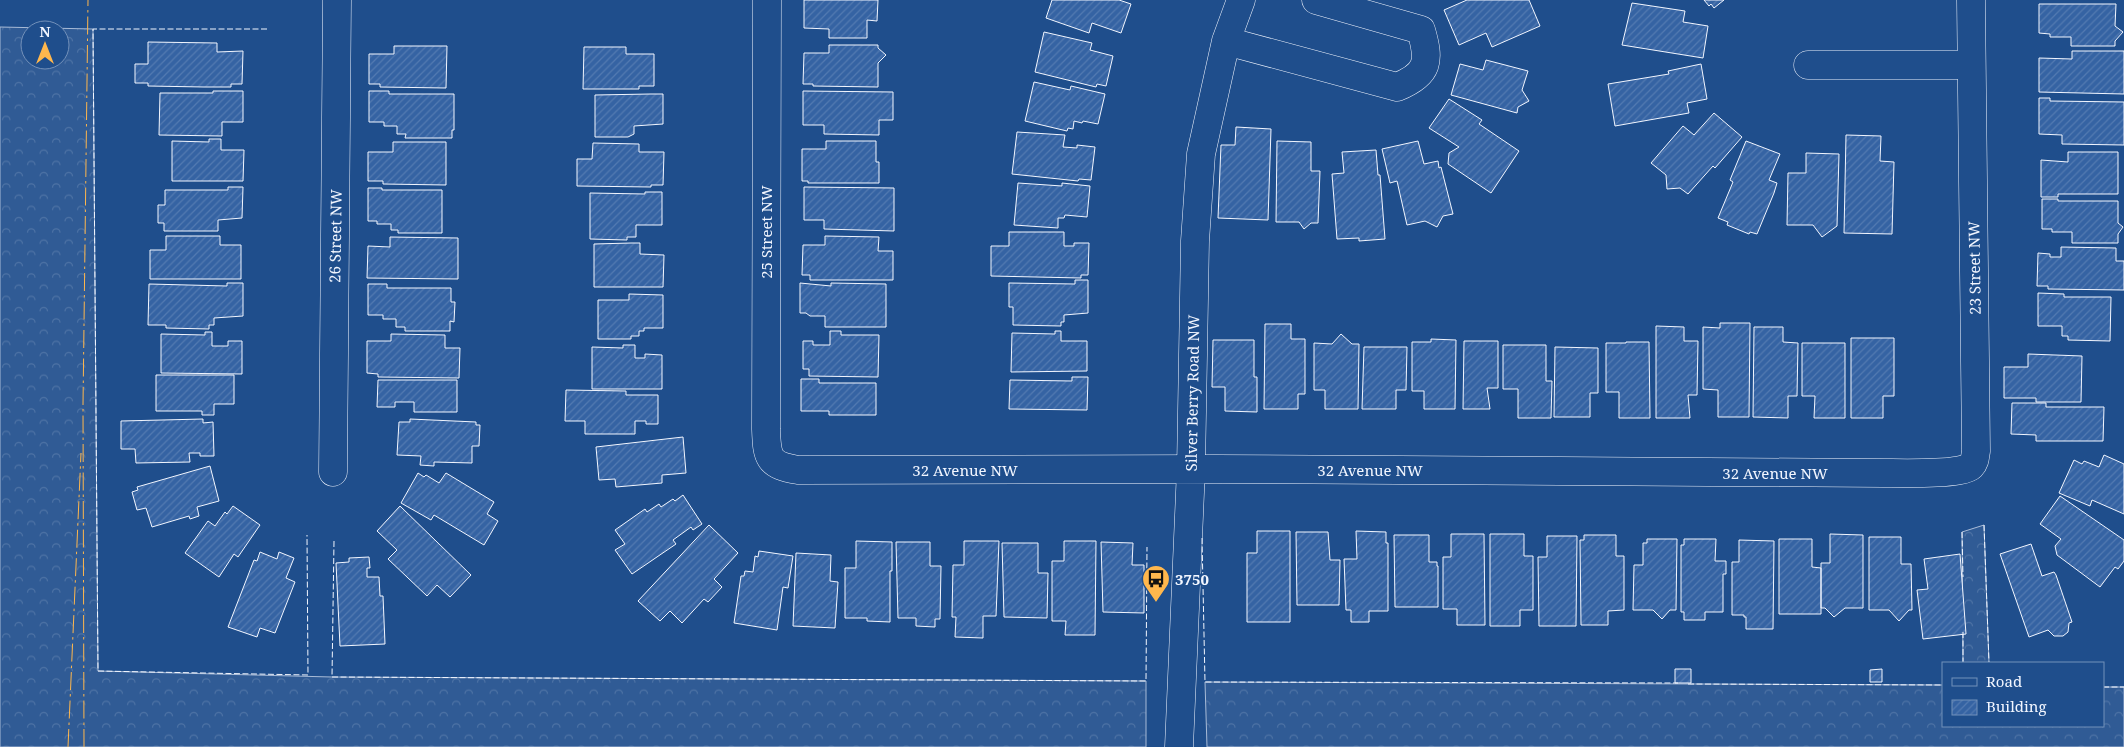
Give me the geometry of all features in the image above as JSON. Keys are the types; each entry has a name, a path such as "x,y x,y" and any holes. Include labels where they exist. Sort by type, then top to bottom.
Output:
{"street":[{"name":"26 Street NW","path":"333,472 337,0"},
{"name":"25 Street NW","path":"767,0 766,448 774,463"},
{"name":"Silver Berry Road NW","path":"1179,747 1191,469 1195,241 1201,154 1226,41 1241,0"},
{"path":"1226,41 1398,87 1415,80 1426,64 1425,44 1421,30 1316,0"},
{"name":"23 Street NW","path":"1968,468 1975,461 1976,451 1970,65 1971,0"},
{"path":"1808,65 1970,65"},
{"name":"32 Avenue NW","path":"774,463 782,467 798,470 1191,469 1884,473 1945,472 1968,468"}],"green space":[{"path":"0,27 20,27 20,70 70,70 70,29 93,29 98,671 332,677 1146,681 1146,747 0,747"},
{"path":"1984,525 1989,662 1963,662 1962,532"},
{"path":"1205,682 1942,685 1942,727 2104,727 2104,687 2124,687 2124,747 1207,747"}],"building":[{"path":"804,0 878,0 877,21 867,20 867,38 829,38 829,29 804,28"},
{"path":"1052,0 1119,0 1131,4 1121,33 1092,23 1089,33 1046,18"},
{"path":"1467,0 1529,0 1540,26 1492,47 1486,33 1459,45 1444,10"},
{"path":"1704,0 1724,0 1714,8 1711,4 1709,6"},
{"path":"1632,3 1685,11 1683,22 1708,26 1703,58 1622,45"},
{"path":"2039,4 2116,4 2115,26 2123,32 2115,41 2115,46 2071,46 2071,37 2050,37 2050,34 2039,33"},
{"path":"1044,32 1092,43 1090,50 1113,56 1106,86 1097,84 1096,87 1035,72"},
{"path":"148,42 217,43 217,52 243,51 242,84 231,84 231,87 204,87 148,86 148,83 135,83 135,64 148,64"},
{"path":"829,45 878,45 878,48 886,55 878,63 878,87 813,86 813,84 803,84 804,53 829,53"},
{"path":"394,46 447,46 446,88 380,87 380,84 369,84 369,54 394,54"},
{"path":"584,47 626,47 626,54 654,54 654,86 639,86 639,89 583,89"},
{"path":"2072,51 2124,51 2124,94 2039,92 2039,58 2072,59"},
{"path":"1486,60 1528,71 1522,90 1529,101 1518,107 1517,113 1451,95 1460,64 1483,70"},
{"path":"1701,64 1707,99 1687,103 1689,113 1615,126 1608,84 1669,74 1668,71"},
{"path":"1034,82 1070,90 1071,86 1105,94 1098,124 1074,121 1073,129 1068,128 1067,131 1025,121"},
{"path":"213,91 243,91 243,122 222,122 222,136 159,135 160,93 213,93"},
{"path":"369,91 389,91 389,94 454,94 454,130 452,130 452,138 405,138 406,134 397,134 397,126 384,126 384,122 369,122"},
{"path":"803,91 893,92 893,120 879,120 879,135 824,134 824,125 803,125"},
{"path":"663,94 663,124 634,126 634,134 628,137 595,137 595,95"},
{"path":"2039,98 2050,98 2050,101 2124,102 2124,145 2062,144 2062,135 2039,134"},
{"path":"1449,99 1482,120 1479,124 1519,151 1491,193 1448,164 1449,153 1459,147 1429,128"},
{"path":"1714,113 1742,137 1715,168 1713,166 1688,194 1680,188 1667,189 1666,175 1651,163 1683,126 1694,135"},
{"path":"1236,127 1271,129 1268,220 1218,218 1221,145 1235,145"},
{"path":"1017,132 1065,135 1063,147 1077,148 1077,145 1095,147 1091,180 1079,179 1078,181 1012,174"},
{"path":"1846,135 1881,136 1880,161 1894,162 1892,234 1844,233"},
{"path":"209,139 221,139 221,150 244,150 243,181 172,181 172,141 209,142"},
{"path":"826,141 876,141 879,183 808,183 808,181 802,181 802,149 826,149"},
{"path":"1277,141 1311,142 1311,171 1320,171 1318,223 1311,223 1304,229 1299,222 1276,222"},
{"path":"1418,141 1424,164 1438,161 1439,168 1441,167 1453,214 1443,216 1437,227 1425,221 1407,225 1397,181 1390,183 1382,149"},
{"path":"1746,141 1780,154 1769,180 1777,183 1757,234 1750,232 1749,234 1727,225 1728,222 1718,218 1733,182 1730,180"},
{"path":"393,142 446,142 446,185 383,184 383,181 368,181 368,152 393,152"},
{"path":"593,143 639,144 639,152 664,152 663,185 651,185 651,187 577,186 577,159 592,159"},
{"path":"1376,150 1385,239 1359,241 1359,238 1337,239 1332,174 1344,173 1342,152"},
{"path":"2068,152 2118,152 2118,194 2058,194 2058,197 2041,197 2041,160 2068,162"},
{"path":"1806,153 1839,154 1837,226 1822,237 1813,225 1787,225 1788,173 1806,173"},
{"path":"1018,183 1062,186 1062,183 1090,186 1087,217 1065,215 1064,218 1058,218 1058,228 1014,225"},
{"path":"228,187 243,187 242,218 218,220 218,231 164,231 164,223 158,223 158,205 165,205 165,190 228,190"},
{"path":"804,187 894,188 894,231 824,229 824,220 804,220"},
{"path":"368,188 382,188 382,190 442,190 442,233 398,233 398,230 391,230 391,224 377,224 377,221 368,221"},
{"path":"645,192 662,192 662,225 636,225 636,237 627,237 627,240 590,239 590,193 645,194"},
{"path":"2042,199 2058,199 2058,201 2118,201 2118,223 2123,227 2118,234 2118,243 2072,243 2072,232 2052,232 2052,229 2042,229"},
{"path":"1009,232 1064,232 1064,246 1074,246 1074,243 1089,243 1088,275 1081,275 1081,278 991,276 991,246 1009,246"},
{"path":"166,236 220,236 220,245 241,245 241,279 150,279 150,250 166,250"},
{"path":"825,236 879,237 878,251 893,251 893,280 810,280 810,275 802,275 803,245 825,245"},
{"path":"390,237 458,238 458,279 367,278 368,246 390,247"},
{"path":"640,243 640,254 664,255 663,287 594,287 594,244"},
{"path":"2061,247 2116,248 2116,261 2124,261 2124,290 2048,289 2048,286 2037,286 2038,253 2050,254 2050,257 2061,257"},
{"path":"1075,280 1088,280 1088,313 1064,315 1064,322 1061,322 1061,326 1013,325 1013,307 1009,307 1009,283 1075,284"},
{"path":"227,283 243,283 243,316 214,318 214,325 209,325 209,329 166,328 166,325 148,325 149,284 227,286"},
{"path":"800,283 831,286 831,283 886,284 886,327 825,327 825,316 810,316 806,313 800,313"},
{"path":"368,284 387,284 387,288 451,288 451,302 455,302 454,322 450,321 450,331 405,331 405,327 396,327 396,319 383,319 383,315 368,315"},
{"path":"2038,293 2064,294 2064,297 2111,297 2110,341 2068,340 2068,336 2062,336 2062,326 2038,326"},
{"path":"629,294 663,295 663,328 644,328 644,331 639,331 639,336 631,336 631,339 598,339 598,300 629,300"},
{"path":"1720,323 1750,323 1749,417 1718,417 1718,390 1703,389 1703,327 1720,328"},
{"path":"1265,324 1291,324 1291,339 1305,339 1305,394 1298,394 1298,409 1264,409"},
{"path":"1656,326 1684,327 1684,341 1698,341 1697,395 1688,395 1690,418 1656,418"},
{"path":"1754,327 1783,327 1783,342 1798,343 1797,396 1788,396 1788,418 1753,417"},
{"path":"830,331 841,331 841,335 879,335 878,377 809,376 809,369 803,369 803,341 813,341 813,345 830,345"},
{"path":"1055,331 1061,331 1061,341 1087,341 1087,371 1011,372 1012,333 1055,334"},
{"path":"205,332 212,332 212,346 228,346 228,341 242,341 242,374 161,373 161,334 205,335"},
{"path":"391,334 445,335 445,348 460,348 459,378 378,377 378,374 367,373 367,341 391,341"},
{"path":"1341,334 1352,344 1359,344 1358,409 1325,409 1325,390 1314,390 1314,343 1332,344"},
{"path":"1851,338 1894,338 1894,396 1883,396 1883,418 1851,418"},
{"path":"1431,339 1456,340 1455,409 1424,409 1424,391 1412,391 1412,342 1431,342"},
{"path":"1213,340 1254,340 1254,377 1257,377 1257,412 1225,411 1225,387 1212,387"},
{"path":"1464,341 1498,341 1498,388 1487,388 1490,409 1463,409"},
{"path":"1649,342 1650,418 1619,418 1619,392 1606,392 1606,343"},
{"path":"1802,343 1845,343 1845,418 1814,418 1815,396 1802,396"},
{"path":"623,345 635,345 635,358 645,358 645,354 662,355 662,389 592,389 592,347 623,348"},
{"path":"1503,345 1546,345 1546,381 1552,381 1551,418 1518,418 1518,389 1503,389"},
{"path":"1364,347 1407,347 1406,390 1396,390 1396,409 1362,409"},
{"path":"1555,347 1598,348 1598,393 1590,393 1590,417 1554,417"},
{"path":"2028,354 2082,356 2081,402 2036,402 2036,398 2004,398 2004,367 2028,367"},
{"path":"156,375 234,375 234,404 214,404 214,415 202,415 202,411 156,411"},
{"path":"1072,377 1088,377 1087,410 1009,409 1010,380 1072,381"},
{"path":"801,379 819,379 819,383 876,383 876,415 829,415 829,411 801,411"},
{"path":"378,380 457,380 457,412 414,412 414,402 395,402 395,407 377,407"},
{"path":"566,390 626,391 626,395 658,395 658,424 646,424 646,421 635,421 635,434 585,434 585,421 565,421"},
{"path":"2012,403 2046,403 2046,407 2104,407 2103,441 2036,441 2036,435 2011,434"},
{"path":"203,419 203,423 213,422 214,456 200,456 200,453 189,453 190,462 136,463 135,449 121,449 121,421"},
{"path":"410,419 476,422 476,425 480,425 479,446 472,446 472,463 434,462 434,466 420,465 421,456 397,455 399,422 410,422"},
{"path":"683,437 686,473 662,475 662,483 616,487 615,479 599,480 596,447"},
{"path":"2104,455 2124,464 2124,514 2092,500 2090,506 2059,493 2074,460 2082,464 2084,461 2099,467"},
{"path":"210,466 219,501 197,507 199,516 190,519 189,516 152,527 146,508 137,510 132,492 138,490 137,487"},
{"path":"418,473 424,477 426,475 439,483 446,473 494,502 487,514 498,521 484,545 434,515 431,520 401,503"},
{"path":"683,495 702,524 693,530 691,527 673,540 676,544 632,574 615,550 625,544 615,530 645,509 647,512 659,504 661,507"},
{"path":"2060,496 2124,540 2124,561 2118,569 2115,567 2100,587 2057,555 2055,546 2061,539 2040,524"},
{"path":"233,506 260,525 238,557 234,554 219,577 185,553 208,521 215,526 225,512 227,514"},
{"path":"400,506 471,575 450,597 437,585 427,596 388,559 397,550 377,531"},
{"path":"709,525 738,553 714,579 722,587 708,602 704,599 682,623 670,611 660,621 638,601"},
{"path":"1257,531 1290,531 1290,622 1247,622 1247,553 1257,553"},
{"path":"1356,531 1386,532 1386,543 1388,543 1388,611 1369,611 1369,622 1351,622 1351,610 1346,610 1344,559 1357,559"},
{"path":"1296,532 1328,532 1330,560 1340,560 1339,605 1297,605"},
{"path":"1451,534 1484,534 1485,625 1457,625 1457,609 1443,609 1443,557 1451,557"},
{"path":"1490,534 1524,534 1524,556 1533,556 1533,610 1520,610 1520,626 1490,626"},
{"path":"1830,534 1863,535 1863,608 1845,608 1834,617 1825,608 1821,608 1821,563 1830,563"},
{"path":"1394,535 1429,535 1429,562 1437,562 1438,566 1438,607 1395,607"},
{"path":"1584,535 1616,535 1616,556 1624,556 1624,610 1608,611 1608,625 1581,625 1580,540 1584,540"},
{"path":"1547,536 1577,536 1576,626 1539,626 1538,557 1547,557"},
{"path":"1869,537 1901,537 1901,564 1911,564 1912,610 1909,610 1899,621 1889,610 1869,610"},
{"path":"1647,539 1677,539 1676,610 1670,610 1662,619 1653,610 1633,610 1634,565 1643,565 1643,543 1647,543"},
{"path":"1684,539 1716,539 1715,561 1726,561 1726,574 1723,574 1723,612 1705,612 1705,620 1684,620 1684,612 1681,612 1681,545 1684,545"},
{"path":"1779,539 1812,539 1812,567 1821,568 1821,614 1779,614"},
{"path":"1739,540 1774,541 1773,629 1746,629 1746,617 1744,615 1732,615 1732,562 1739,562"},
{"path":"856,541 892,542 890,622 867,621 867,618 845,618 845,568 856,568"},
{"path":"964,541 999,541 996,616 983,616 983,638 955,637 956,617 952,617 953,565 964,565"},
{"path":"1064,541 1096,541 1095,635 1065,635 1066,621 1052,621 1052,561 1064,561"},
{"path":"896,542 930,542 930,566 941,566 940,619 935,619 935,627 916,626 916,618 898,618"},
{"path":"1101,542 1133,543 1132,565 1144,565 1144,613 1103,612"},
{"path":"1002,543 1038,543 1038,573 1048,573 1047,618 1004,617"},
{"path":"2031,544 2042,576 2054,572 2056,575 2072,622 2069,623 2068,632 2063,636 2054,636 2048,630 2029,637 2000,554"},
{"path":"759,551 793,556 788,588 783,587 777,630 734,623 741,576 744,576 745,571 753,572 755,556 758,557"},
{"path":"260,552 277,559 279,552 294,558 286,578 295,582 275,633 260,628 257,637 228,627 254,560 257,561"},
{"path":"796,553 831,555 830,581 838,582 835,628 793,626"},
{"path":"1960,554 1966,634 1923,639 1917,590 1928,589 1924,559"},
{"path":"369,557 370,568 367,568 367,577 379,577 380,596 383,596 385,644 340,646 336,563 349,562 349,558"},
{"path":"1675,669 1691,669 1691,683 1675,683"},
{"path":"1882,669 1882,682 1870,682 1870,670"}],"fence":[{"path":"267,29 93,29 98,671 308,675 307,535"},
{"path":"1984,525 1989,662"},
{"path":"1962,532 1963,577"},
{"path":"1202,538 1205,682 1678,683"},
{"path":"334,541 332,677 1146,681 1147,547"},
{"path":"1963,632 1963,662"},
{"path":"1688,684 1942,685"},
{"path":"2104,687 2124,687"}],"power":[{"path":"84,747 83,406 88,0"},
{"path":"68,747 81,453"}],"place":[{"name":"3750","path":"1156,603"}]}
